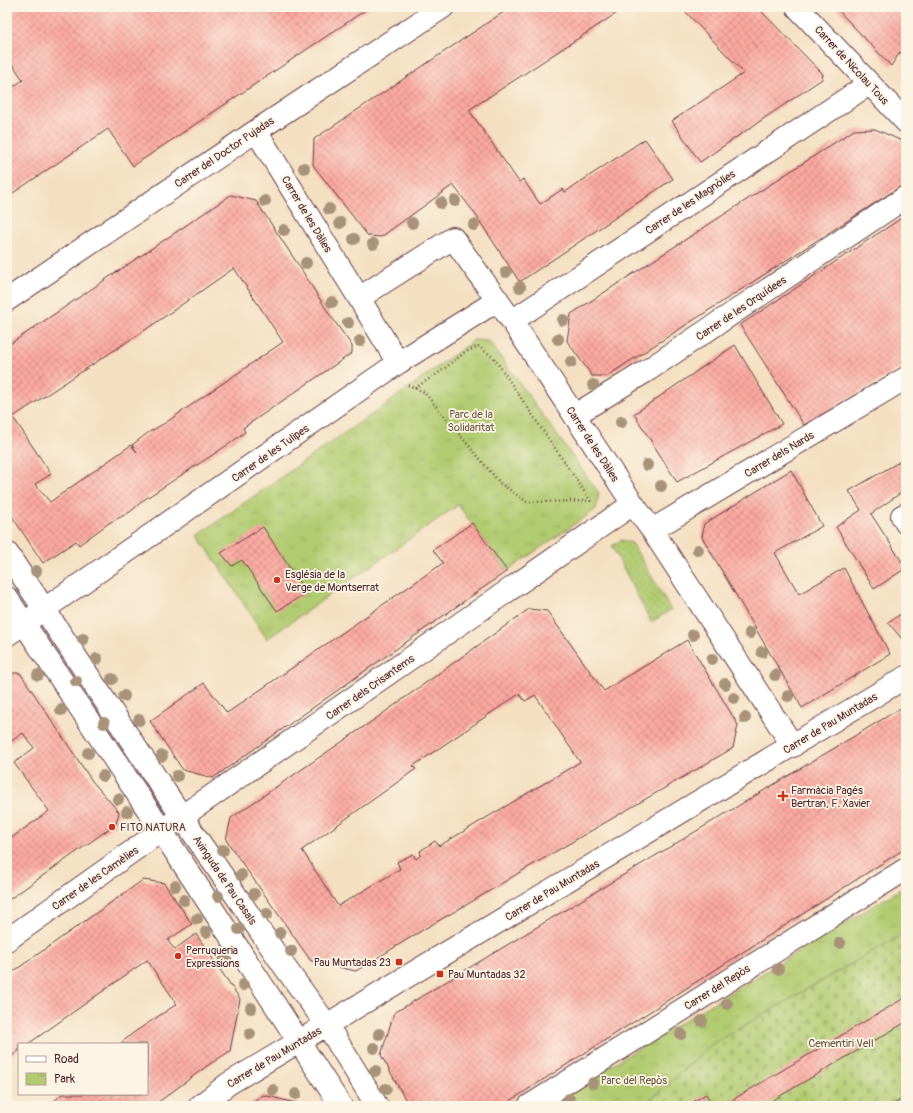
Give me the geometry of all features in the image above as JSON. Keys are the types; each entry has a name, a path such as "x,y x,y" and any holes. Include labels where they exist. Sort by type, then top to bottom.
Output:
{"street":[{"name":"Carrer del Doctor Pujadas","path":"7,300 442,7"},
{"name":"Carrer de Nicolau Tous","path":"797,7 906,122"},
{"name":"Carrer de les Magnòlies","path":"512,320 869,84"},
{"name":"Carrer de les Dàlies","path":"256,131 359,298 390,369"},
{"name":"Carrer de les Orquídees","path":"575,416 648,370 906,197"},
{"name":"Carrer de les Dàlies","path":"359,298 452,238 512,320 633,504 652,530 792,746"},
{"name":"Carrer de les Tulipes","path":"15,630 390,369 498,300"},
{"name":"Carrer dels Nards","path":"652,530 906,378"},
{"name":"Carrer dels Crisantems","path":"182,816 561,563 605,524 633,504"},
{"path":"906,514 902,516 906,524"},
{"name":"Avinguda de Pau Casals","path":"7,553 182,816 284,966 327,1025 377,1106"},
{"path":"7,598 15,630 162,831 341,1106"},
{"name":"Carrer de Pau Muntadas","path":"200,1106 228,1084 906,677"},
{"name":"Carrer de les Camèlies","path":"7,940 182,816"},
{"name":"Carrer del Repòs","path":"529,1106 906,869"}],"path":[{"path":"415,388 440,372 464,353 478,346 494,358 605,524"},
{"path":"390,369 415,388 424,392 500,483 527,502 590,501"}],"green space":[{"name":"Parc de la Solidaritat","path":"474,340 489,341 599,493 596,509 507,571 458,505 267,639 198,535 385,405"},
{"path":"621,540 632,543 671,610 651,622 612,546"},
{"name":"Parc del Repòs","path":"906,886 906,932 712,1044 643,1106 544,1106"},
{"name":"Cementiri Vell","path":"906,932 906,1106 643,1106 712,1044"}],"building":[{"path":"7,7 370,7 133,166 108,129 7,197 7,91 23,80 7,56"},
{"path":"511,7 626,7 469,110 519,182 523,179 540,204 563,189 565,192 645,139 673,179 521,281 519,281 473,211 453,185 381,237 368,236 313,165 314,139"},
{"path":"681,7 757,7 823,74 822,79 700,162 672,121 744,73"},
{"path":"835,7 906,7 906,58 900,52 891,66"},
{"path":"875,129 902,141 906,148 906,183 607,376 592,376 567,341 571,314 854,130"},
{"path":"231,195 256,201 328,312 352,346 352,353 243,428 245,432 229,444 145,499 130,512 109,523 79,545 76,541 43,563 7,509 7,346","holes":["234,268 283,342 165,423 149,432 132,445 137,452 131,445 50,502 35,484 51,474 13,417 154,324"]},
{"path":"906,215 906,365 804,425 740,325"},
{"path":"735,345 782,424 677,482 634,414"},
{"path":"906,458 906,489 871,514 906,568 874,589 836,527 861,510 849,491"},
{"path":"791,470 822,526 775,553 799,594 844,568 890,654 802,708 702,537 704,524"},
{"path":"472,523 507,571 213,778 183,770 150,721 204,683 227,713 443,563 433,550"},
{"name":"Església de la Verge de Montserrat","path":"263,527 306,593 277,611 242,560 232,566 221,553"},
{"path":"529,609 547,611 604,691 687,640 738,725 733,748 517,874 356,971 311,961 226,840 231,818 378,717","holes":["519,694 525,701 535,695 580,762 439,846 435,841 420,851 421,855 416,859 413,854 397,862 400,869 338,906 302,850 416,769 413,766"]},
{"path":"906,611 906,644 888,622"},
{"path":"7,673 20,673 92,781 119,812 116,824 7,901 7,841 49,811 14,763 34,748 23,733 7,744"},
{"path":"906,705 906,848 502,1106 409,1106 381,1055 394,1013"},
{"path":"143,880 164,883 192,924 168,940 170,944 175,949 196,934 240,999 230,1051 153,1106 49,1106 61,1095 148,1095 148,1043 121,1043 133,1033 177,1004 147,960 29,1043 18,1043 18,1052 7,1059 7,976"},
{"path":"906,997 906,1022 763,1106 722,1106"},
{"path":"706,1094 713,1106 692,1106 690,1104"},
{"path":"263,1095 304,1105 304,1106 246,1106"},
{"path":"904,1098 906,1101 906,1106 890,1106"}],"place":[{"name":"Església de la Verge de Montserrat","path":"277,580"},
{"name":"Farmàcia Pagés Bertran, F. Xavier","path":"783,796"},
{"name":"FITO NATURA","path":"112,827"},
{"name":"Perruqueria Expressions","path":"178,956"},
{"name":"Pau Muntadas 23","path":"399,962"},
{"name":"Pau Muntadas 32","path":"440,974"}]}
